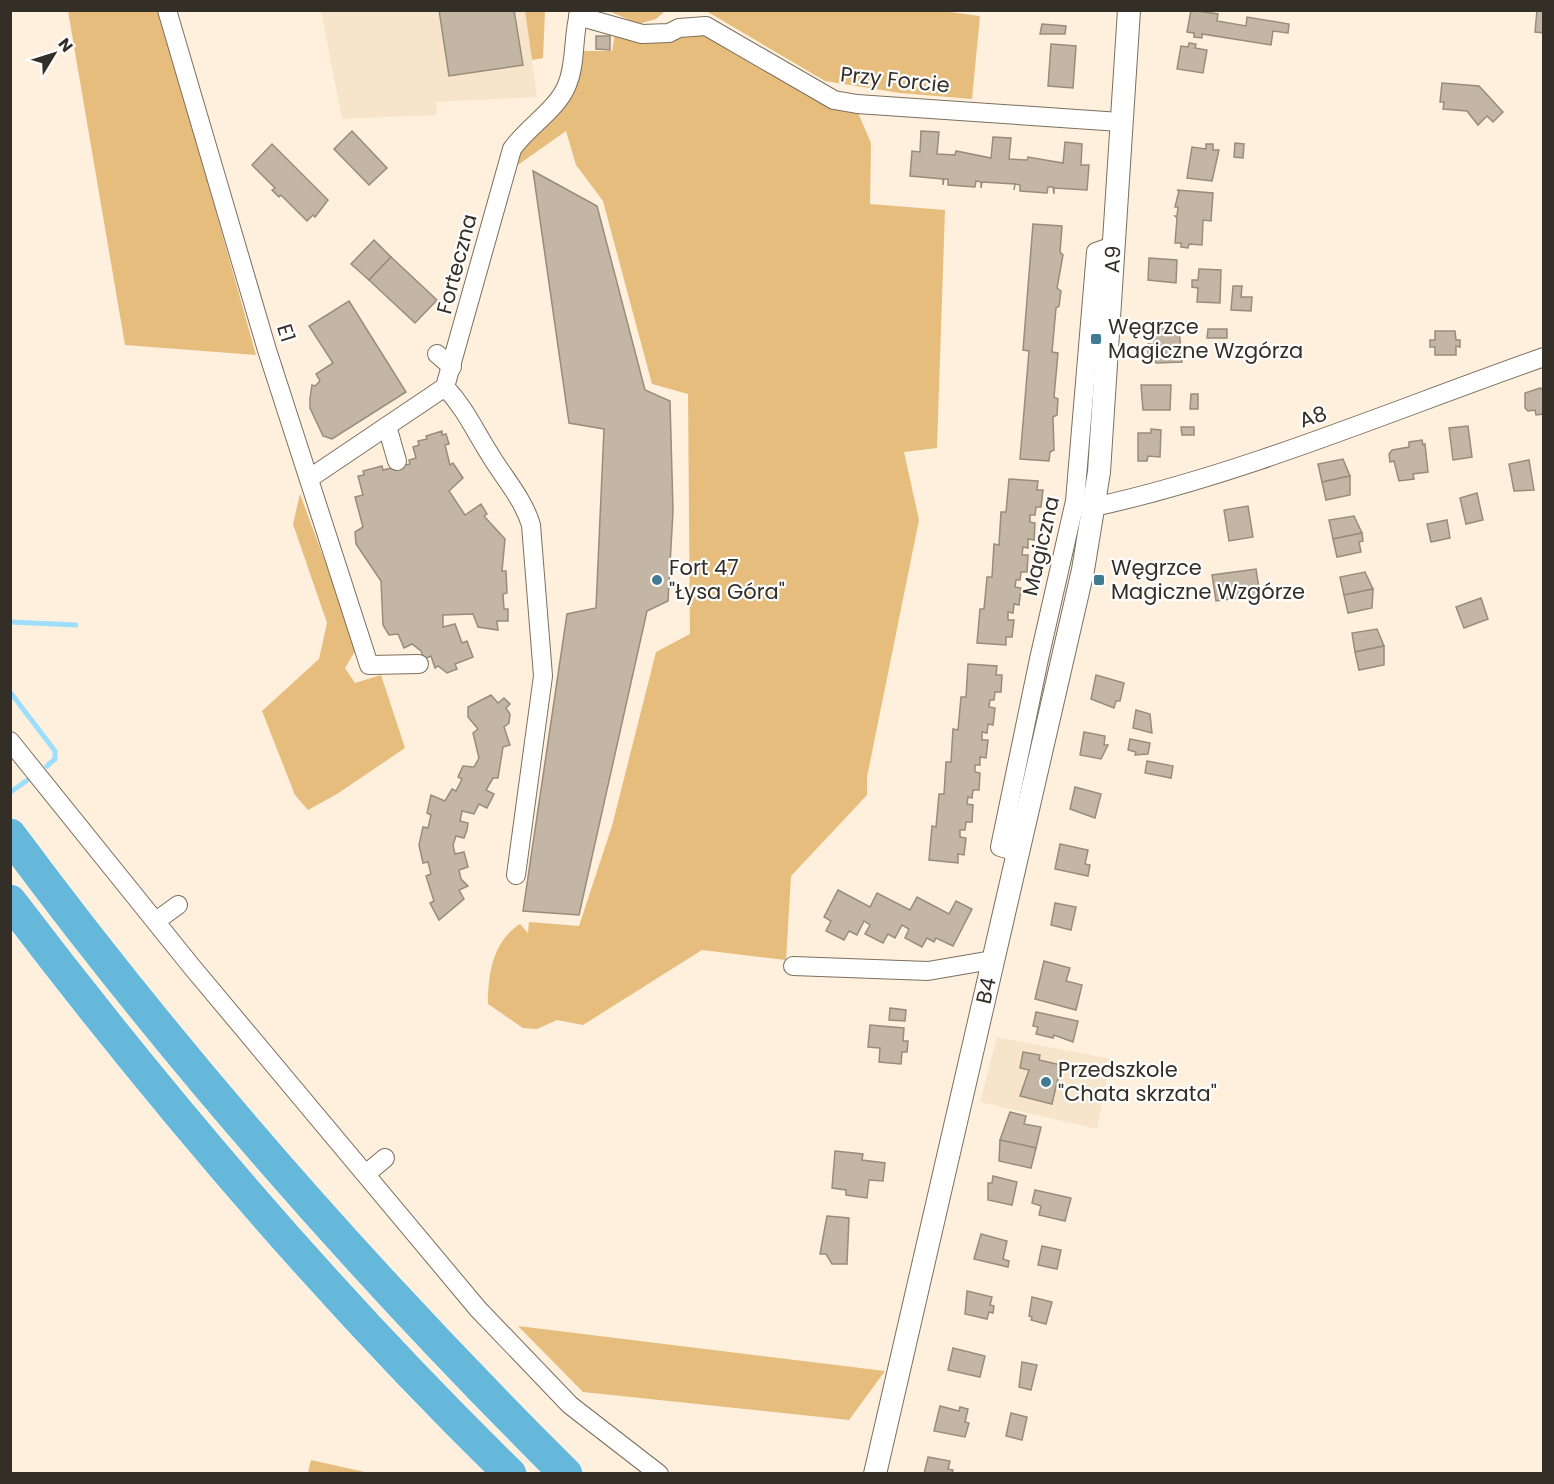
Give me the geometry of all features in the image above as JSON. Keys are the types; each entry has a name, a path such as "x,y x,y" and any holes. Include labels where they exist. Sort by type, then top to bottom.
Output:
{"highway":[{"path":"10,835 187,1062 317,1214 472,1380 566,1473"},
{"path":"10,901 111,1030 303,1256 510,1473"}],"street":[{"name":"E1","path":"167,10 267,351 369,665 419,664"},
{"name":"A9","path":"1094,507 1099,472 1129,10"},
{"name":"Przy Forcie","path":"579,13 642,34 669,33 679,28 706,26 834,100 857,104 1120,122"},
{"name":"Forteczna","path":"445,387 512,149 522,134 552,106 567,86 574,60 579,13"},
{"path":"192,96 221,147"},
{"name":"Magiczna","path":"1017,852 1000,847 1075,501 1096,252 1113,246"},
{"path":"437,354 452,367"},
{"name":"A8","path":"1094,507 1153,494 1216,474 1544,357"},
{"path":"310,478 445,387 466,411 488,452 527,511 531,525 543,676 516,875"},
{"path":"387,426 397,461"},
{"name":"B4","path":"875,1473 1083,570 1094,507"},
{"path":"10,741 366,1174 525,1360 570,1405 659,1473"},
{"path":"156,921 178,905"},
{"path":"793,966 928,971 992,960"},
{"path":"366,1174 385,1158"}],"shaded area":[{"path":"934,10 980,16 972,99 900,93 825,81 706,11"},
{"path":"68,11 160,11 256,355 125,345"},
{"path":"321,11 525,11 537,97 436,102 437,115 342,119"},
{"path":"525,11 545,11 543,58 532,60"},
{"path":"609,11 665,11 656,19 638,24"},
{"path":"700,31 856,108 871,143 870,204 945,210 937,448 904,452 919,520 867,777 867,795 791,876 786,960 702,950 583,1025 557,1020 537,1029 523,1028 488,1004 491,970 498,949 511,931 520,924 528,933 529,922 579,926 612,826 656,652 690,634 688,394 652,384 603,201 576,165 566,131 515,167 522,149 579,51 612,51 615,34"},
{"path":"300,494 357,648 345,668 355,683 381,675 405,748 337,794 308,810 295,795 262,711 319,659 327,623 293,524"},
{"name":"Przedszkole \"Chata skrzata\"","path":"997,1037 1111,1059 1097,1129 980,1102"},
{"path":"518,1326 885,1371 849,1420 583,1392"},
{"path":"311,1460 369,1473 308,1473"}],"building":[{"path":"439,10 514,10 523,65 449,76"},
{"path":"1191,10 1218,14 1217,21 1246,26 1247,17 1289,24 1288,33 1273,31 1271,45 1202,34 1202,38 1194,37 1194,33 1187,32"},
{"path":"1537,10 1544,10 1544,33 1535,32"},
{"path":"1042,24 1066,26 1065,34 1040,34"},
{"path":"596,36 610,36 610,50 596,49"},
{"path":"1189,43 1196,44 1195,48 1207,50 1203,73 1177,69 1181,46 1188,47"},
{"path":"1051,44 1076,46 1073,88 1048,86"},
{"path":"1442,83 1479,86 1503,112 1493,122 1487,116 1478,125 1467,111 1443,109 1444,102 1440,102"},
{"path":"352,131 387,168 369,185 334,149"},
{"path":"921,131 939,132 937,154 955,155 956,151 991,158 993,137 1011,138 1009,159 1027,160 1028,157 1063,163 1065,142 1082,144 1081,165 1089,165 1087,190 1054,188 1054,194 1053,187 1048,187 1047,193 1020,191 1020,185 1015,184 982,182 981,188 981,182 976,181 975,187 948,185 948,179 944,179 943,185 943,179 910,176 912,151 920,152"},
{"path":"1235,143 1244,144 1243,158 1234,157"},
{"path":"272,144 328,200 315,217 313,215 307,221 281,195 279,197 272,190 275,188 252,165"},
{"path":"1206,144 1213,144 1213,150 1219,150 1212,181 1187,178 1192,147 1206,149"},
{"path":"533,171 597,206 645,390 670,401 673,511 668,601 647,611 579,915 523,911 567,614 596,608 604,429 569,423"},
{"path":"1177,190 1213,193 1211,221 1203,220 1202,245 1189,244 1188,248 1181,247 1181,243 1175,243 1177,218 1175,216 1177,216 1178,207 1175,207 1179,191"},
{"path":"1033,224 1062,226 1060,252 1063,255 1057,288 1061,291 1059,306 1056,308 1052,352 1058,353 1054,397 1058,399 1057,415 1053,417 1054,450 1050,452 1049,461 1020,459 1029,351 1023,350"},
{"path":"374,240 391,257 369,280 351,264"},
{"path":"391,257 437,300 415,323 369,280"},
{"path":"1149,258 1177,260 1176,283 1148,280"},
{"path":"1199,269 1221,270 1220,303 1197,302 1198,288 1192,287 1192,280 1198,280"},
{"path":"1233,286 1242,286 1241,297 1252,297 1251,311 1231,310"},
{"path":"349,301 406,392 332,439 323,436 310,408 310,398 312,385 315,386 320,381 316,374 333,363 309,326"},
{"path":"1154,329 1179,329 1182,362 1156,363 1155,355 1148,355 1148,344 1154,344"},
{"path":"1208,329 1227,329 1227,338 1207,338"},
{"path":"1435,331 1455,331 1456,340 1460,340 1460,347 1456,346 1456,355 1435,355 1435,347 1430,347 1430,340 1435,340"},
{"path":"1141,385 1171,385 1170,410 1143,410"},
{"path":"1540,388 1544,390 1544,414 1536,415 1535,410 1528,411 1525,408 1525,393"},
{"path":"1191,394 1198,394 1198,409 1190,409"},
{"path":"1468,426 1472,457 1453,460 1449,428"},
{"path":"1181,427 1194,427 1194,435 1182,435"},
{"path":"1151,429 1161,430 1160,457 1148,456 1147,461 1138,461 1138,433 1151,433"},
{"path":"442,431 442,435 446,434 449,444 445,445 450,465 453,463 463,478 449,491 465,515 481,504 487,514 484,516 505,539 502,571 506,571 507,593 503,594 504,609 508,609 508,621 497,621 498,630 478,627 473,614 443,615 443,627 455,624 462,643 467,641 473,657 455,664 457,669 447,673 438,666 435,668 431,656 424,659 421,651 412,644 404,648 398,634 389,635 383,625 381,581 356,544 355,532 363,527 355,497 363,495 358,476 364,475 363,471 382,466 383,470 410,464 409,460 416,458 413,447 419,445 418,441"},
{"path":"1422,440 1423,445 1425,444 1428,472 1413,474 1414,479 1399,481 1394,461 1390,462 1389,454 1392,450 1409,447 1409,442"},
{"path":"1343,459 1350,476 1322,482 1318,464"},
{"path":"1529,460 1534,490 1514,491 1509,464"},
{"path":"1350,476 1350,495 1326,500 1322,482"},
{"path":"1009,479 1038,481 1037,490 1043,490 1041,507 1036,507 1035,515 1030,515 1030,522 1035,523 1034,540 1028,539 1028,548 1023,547 1022,555 1028,555 1027,572 1021,572 1020,580 1016,580 1015,587 1021,588 1019,605 1014,604 1013,613 1008,612 1008,620 1014,620 1012,637 1006,637 1006,645 977,643 980,609 984,609 987,577 992,577 994,544 999,545 1001,512 1006,512"},
{"path":"1477,493 1483,520 1466,524 1460,498"},
{"path":"1248,506 1253,537 1229,541 1224,510"},
{"path":"1354,516 1362,533 1333,539 1329,520"},
{"path":"1447,520 1450,538 1431,542 1427,524"},
{"path":"1362,533 1363,541 1359,542 1361,552 1337,557 1333,539"},
{"path":"1256,569 1260,595 1216,601 1212,575"},
{"path":"1365,572 1373,589 1344,595 1340,577"},
{"path":"1373,589 1372,608 1348,613 1344,595"},
{"path":"1481,598 1488,619 1464,628 1456,607"},
{"path":"1377,629 1384,646 1355,652 1352,633"},
{"path":"1384,646 1384,665 1359,670 1355,652"},
{"path":"968,664 997,666 996,675 1002,675 1001,692 995,692 994,700 990,700 989,707 995,708 993,725 988,724 987,733 982,732 982,740 988,740 986,758 980,757 980,765 975,765 975,772 980,773 979,790 973,790 972,798 968,797 967,804 973,805 972,822 966,822 965,830 960,830 960,837 966,838 964,855 958,854 958,863 929,860 932,826 936,827 939,794 944,794 946,762 951,762 953,729 958,730 961,697 966,697"},
{"path":"1096,675 1124,683 1120,701 1116,701 1114,708 1091,699"},
{"path":"491,695 498,703 504,698 510,704 506,708 510,714 509,723 504,727 510,745 503,747 498,778 493,778 486,790 494,794 487,808 479,804 474,814 462,811 460,821 468,823 467,830 464,838 456,836 453,845 455,854 464,852 468,867 459,870 461,879 468,886 459,890 464,899 439,920 430,903 434,901 426,876 431,874 428,862 423,863 419,845 423,827 428,828 431,815 427,813 431,795 445,801 452,789 456,791 462,779 458,777 463,766 474,767 479,758 473,733 478,729 468,717 468,707"},
{"path":"1136,710 1150,714 1152,733 1133,728"},
{"path":"1084,732 1105,736 1104,745 1108,745 1101,759 1080,755"},
{"path":"1130,739 1150,743 1148,754 1135,755 1136,752 1128,750"},
{"path":"1147,761 1173,766 1171,778 1145,773"},
{"path":"1075,787 1101,794 1095,818 1070,809"},
{"path":"1060,844 1088,850 1085,864 1090,865 1088,876 1055,869"},
{"path":"838,890 870,907 877,893 910,910 917,897 949,914 956,901 972,909 953,946 936,938 934,942 927,938 922,947 905,938 909,929 902,925 895,938 888,934 883,943 865,934 870,925 864,921 857,935 849,931 844,940 826,931 831,921 824,917"},
{"path":"1055,903 1076,907 1071,930 1051,925"},
{"path":"1044,961 1070,968 1066,981 1082,985 1076,1010 1035,999"},
{"path":"890,1008 906,1010 905,1021 889,1020"},
{"path":"1036,1012 1078,1021 1073,1042 1054,1035 1053,1038 1036,1034 1038,1027 1033,1026"},
{"path":"870,1025 904,1028 903,1041 908,1041 907,1052 902,1052 901,1064 879,1062 880,1048 868,1047"},
{"path":"1023,1052 1040,1055 1039,1060 1061,1065 1052,1104 1020,1096 1029,1070 1020,1068"},
{"path":"1010,1112 1026,1116 1024,1124 1041,1127 1036,1148 1000,1140"},
{"path":"1000,1140 1036,1148 1031,1168 999,1161"},
{"path":"835,1151 863,1154 862,1160 885,1163 883,1181 869,1180 867,1198 846,1195 846,1190 832,1188"},
{"path":"993,1176 1017,1182 1012,1205 988,1200 988,1183 992,1183"},
{"path":"1035,1190 1071,1198 1065,1221 1039,1215 1041,1206 1032,1203"},
{"path":"827,1216 849,1218 847,1264 832,1264 826,1254 820,1254"},
{"path":"981,1234 1007,1241 1003,1259 1009,1261 1008,1267 974,1259"},
{"path":"1042,1246 1061,1250 1057,1269 1038,1265"},
{"path":"967,1291 992,1297 990,1305 994,1306 993,1313 989,1312 987,1319 965,1314"},
{"path":"1032,1297 1052,1302 1046,1324 1031,1320 1032,1317 1029,1316"},
{"path":"953,1348 985,1356 980,1377 948,1370"},
{"path":"1022,1362 1037,1365 1031,1390 1019,1387"},
{"path":"940,1406 959,1411 960,1407 968,1409 965,1422 969,1423 965,1437 934,1431"},
{"path":"1011,1413 1027,1417 1022,1440 1006,1436"},
{"path":"928,1457 950,1461 948,1469 953,1470 952,1474 924,1474"}],"waterway":[{"path":"10,622 76,625"},
{"path":"10,692 55,751 55,759 47,766"},
{"path":"12,791 29,779"}],"place":[{"name":"Węgrzce Magiczne Wzgórza","path":"1096,339"},
{"name":"Fort 47 \"Łysa Góra\"","path":"657,580"},
{"name":"Węgrzce Magiczne Wzgórze","path":"1099,580"},
{"name":"Przedszkole \"Chata skrzata\"","path":"1046,1082"}]}
